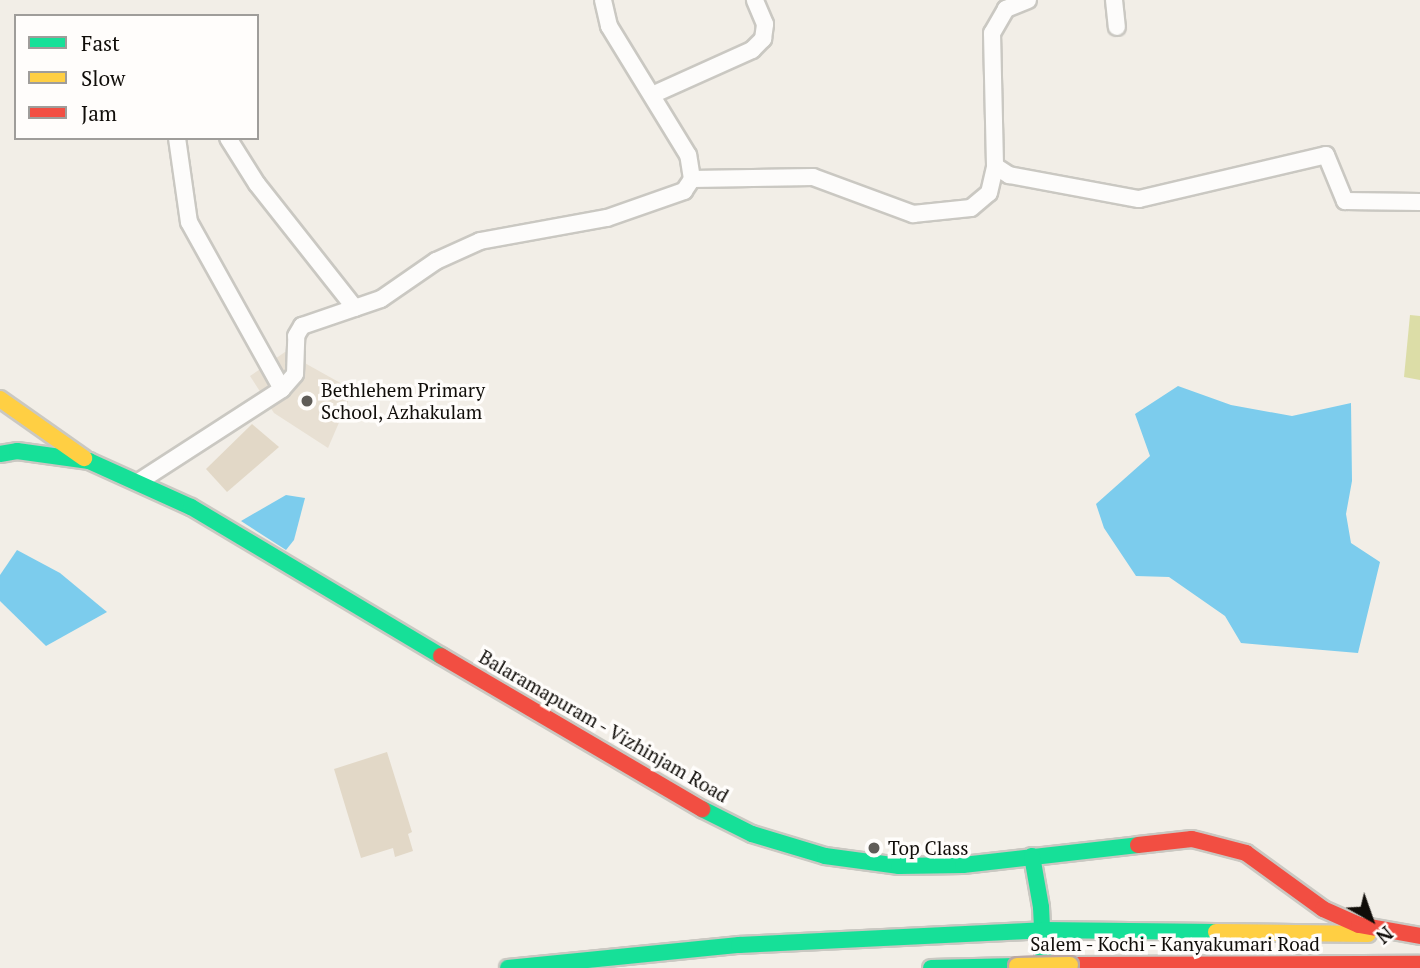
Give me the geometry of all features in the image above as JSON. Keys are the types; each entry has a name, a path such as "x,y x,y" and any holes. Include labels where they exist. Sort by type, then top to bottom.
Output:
{"main road":[{"path":"0,399 89,461"},
{"name":"Balaramapuram - Vizhinjam Road","path":"0,454 17,451 89,461 140,481 191,506 674,795 752,834 825,856 899,866 1032,856 1192,839 1217,843 1245,853 1323,909 1392,934 1420,936"},
{"path":"1032,856 1043,930 1044,968"},
{"path":"508,968 738,945 1043,930 1392,934"},
{"name":"Salem - Kochi - Kanyakumari Road","path":"931,968 1420,964"}],"street":[{"path":"140,481 282,389 295,373 296,336 302,326 381,299 436,261 480,241 607,218 684,191 692,179 688,155 609,26 603,0"},
{"path":"652,94 752,50 764,39 765,24 755,0"},
{"path":"692,179 813,177 913,215 971,208 989,193 995,166 992,33 1006,9 1028,0"},
{"path":"1114,0 1117,27"},
{"path":"177,140 189,222 282,389"},
{"path":"229,140 257,184 355,308"},
{"path":"995,166 1023,179 1139,199 1326,155 1345,201 1420,202"}],"shaded area":[{"name":"Bethlehem Primary School, Azhakulam","path":"285,352 353,390 328,448 274,413 250,376"}],"green space":[{"path":"1410,315 1420,316 1420,380 1404,377"}],"water":[{"path":"1178,386 1231,405 1292,416 1351,403 1352,481 1346,514 1351,543 1380,562 1358,653 1241,643 1225,616 1169,577 1136,576 1104,528 1096,504 1150,456 1135,414"},
{"path":"286,495 305,498 294,540 286,550 241,521"},
{"path":"17,550 60,573 107,612 46,646 0,601 0,575"}],"building":[{"path":"252,424 279,447 227,492 206,469"},
{"path":"387,752 412,832 408,834 413,851 395,857 393,848 361,858 334,769"}],"traffic: fast":[{"path":"0,454 17,451 89,461 191,507 441,656"},
{"path":"702,809 752,834 825,856 899,866 963,865 1138,845"},
{"path":"1032,856 1041,907 1044,968"},
{"path":"508,968 739,945 1043,930 1216,932"},
{"path":"931,968 1017,966"}],"traffic: slow":[{"path":"0,399 84,458"},
{"path":"1216,932 1368,934"},
{"path":"1017,966 1070,965"}],"traffic: jam":[{"path":"441,656 702,809"},
{"path":"1138,845 1192,839 1246,853 1323,909 1359,925 1420,936"},
{"path":"1070,965 1420,964"}],"place":[{"name":"Bethlehem Primary School, Azhakulam","path":"307,401"},
{"name":"Top Class","path":"874,848"}]}
